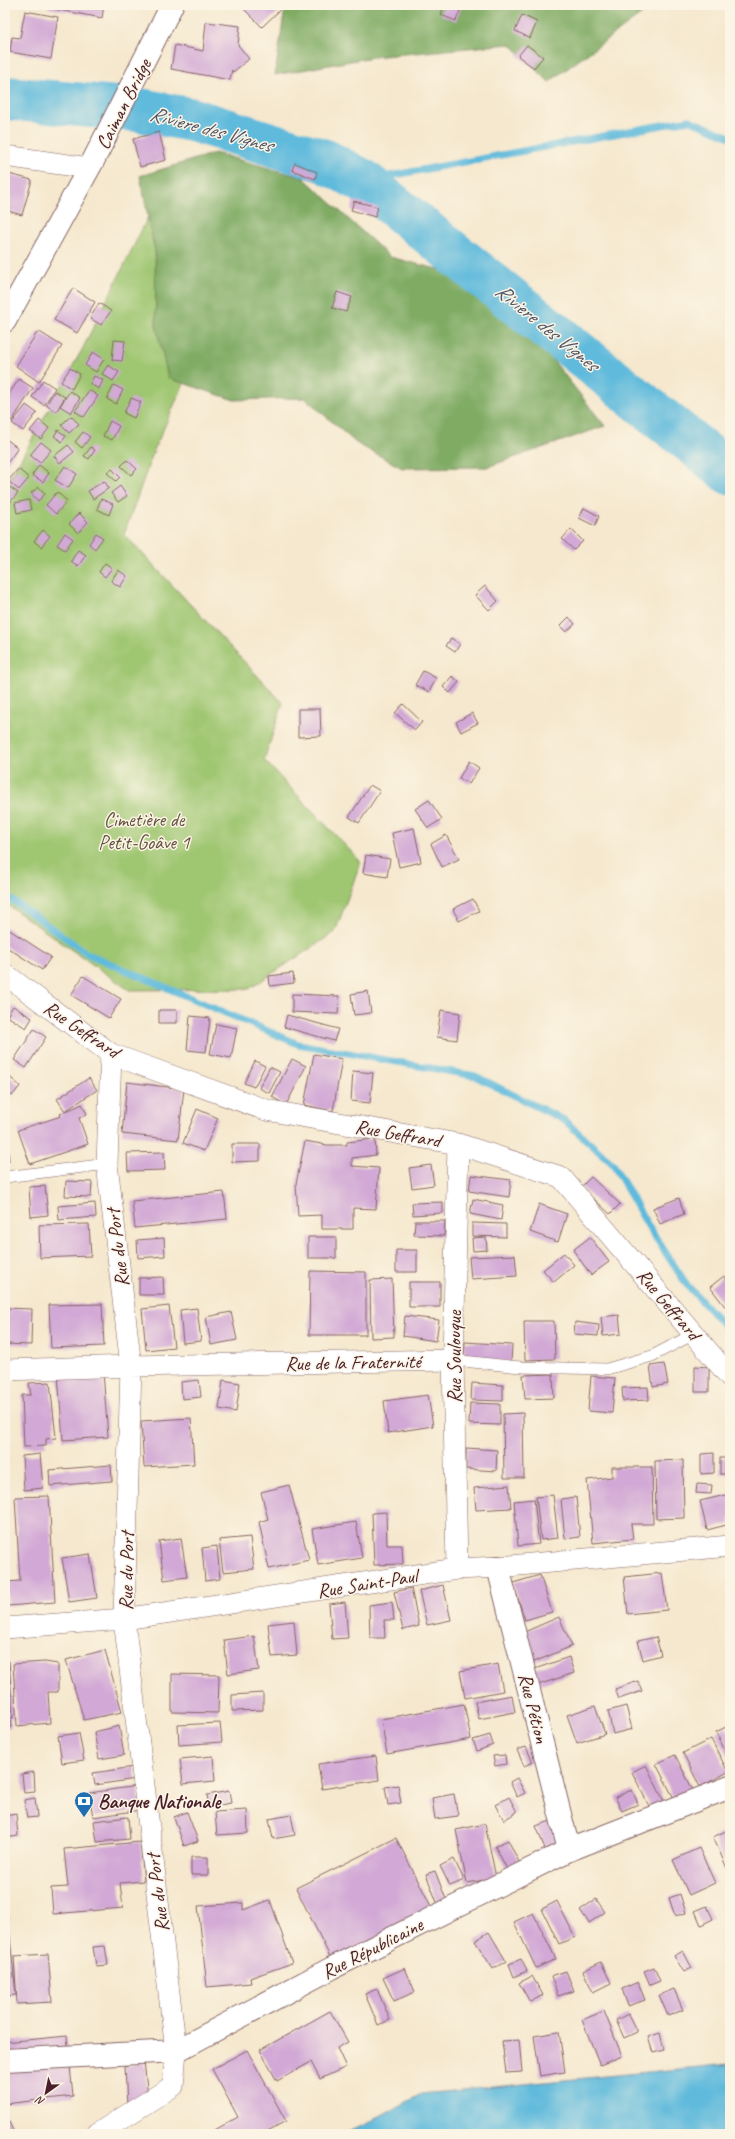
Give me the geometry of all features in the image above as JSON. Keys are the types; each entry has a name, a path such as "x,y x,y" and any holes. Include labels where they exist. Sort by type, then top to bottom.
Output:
{"street":[{"name":"Caiman Bridge","path":"5,321 91,164 152,47 172,5"},
{"path":"5,156 91,164"},
{"name":"Rue Geffrard","path":"5,974 111,1054 266,1110 458,1144 561,1177 730,1377"},
{"name":"Rue du Port","path":"97,2134 173,2086 176,2051 124,1619 131,1366 107,1164 111,1054"},
{"name":"Rue Soulouque","path":"457,1569 453,1360 458,1144"},
{"name":"Rue de la Fraternité","path":"5,1370 453,1360"},
{"name":"Rue Saint-Paul","path":"5,1628 124,1619 457,1569 498,1567 730,1546"},
{"name":"Rue Pétion","path":"498,1567 569,1850"},
{"name":"Rue Républicaine","path":"5,2060 176,2051 332,1968 569,1850 730,1787"}],"lane":[{"path":"5,1177 107,1164"},
{"name":"Rue de la Fraternité","path":"453,1360 520,1368 607,1369 652,1356 694,1334"}],"green space":[{"path":"292,5 654,5 549,82 510,44 373,57 275,75 284,14"},
{"path":"215,153 304,178 390,257 492,283 605,426 487,467 402,468 356,443 305,398 234,400 168,378 156,325 155,252 140,176"},
{"name":"Cimetière de Petit-Goâve 1","path":"152,209 197,354 154,450 124,534 283,703 264,760 361,862 335,932 249,989 129,990 5,903 5,482 13,473 83,348"}],"water":[{"path":"730,2064 730,2134 342,2134 380,2117 421,2094"}],"building":[{"path":"49,5 104,5 102,18 48,8"},
{"path":"240,5 281,5 283,7 262,27"},
{"path":"444,5 462,5 456,21 441,15"},
{"path":"25,11 58,17 51,59 10,52 12,37 20,38"},
{"path":"522,15 537,22 530,38 515,31"},
{"path":"206,22 240,26 238,45 249,59 233,72 232,70 230,80 171,69 175,45 203,51"},
{"path":"527,45 543,57 534,68 518,56"},
{"path":"159,132 166,160 140,167 133,139"},
{"path":"295,163 317,172 315,179 292,170"},
{"path":"5,173 32,180 22,215 5,210"},
{"path":"354,201 378,207 375,217 351,210"},
{"path":"73,288 95,302 77,333 54,320"},
{"path":"337,292 352,297 346,312 332,308"},
{"path":"99,303 111,311 101,325 90,318"},
{"path":"38,331 62,346 39,382 16,366"},
{"path":"114,340 125,341 122,361 112,360"},
{"path":"93,352 104,359 96,372 85,365"},
{"path":"108,365 119,372 113,381 102,374"},
{"path":"70,368 80,374 72,389 61,382"},
{"path":"94,376 103,380 99,389 90,384"},
{"path":"19,379 33,388 12,421 5,416 5,400"},
{"path":"43,380 55,388 44,405 32,397"},
{"path":"114,385 123,390 116,404 107,399"},
{"path":"89,390 98,396 84,417 75,411"},
{"path":"55,391 65,397 56,412 46,405"},
{"path":"70,391 80,398 71,413 60,406"},
{"path":"131,398 141,402 134,418 124,413"},
{"path":"26,405 37,413 23,431 12,423"},
{"path":"71,416 79,424 69,433 61,425"},
{"path":"39,420 49,428 41,439 30,431"},
{"path":"110,421 119,426 112,440 103,436"},
{"path":"58,430 66,436 62,442 54,436"},
{"path":"83,432 90,437 82,448 75,442"},
{"path":"5,438 18,448 5,466"},
{"path":"41,442 51,450 40,463 30,455"},
{"path":"68,445 74,452 60,463 54,456"},
{"path":"91,447 95,450 89,459 84,456"},
{"path":"127,460 137,469 131,475 121,466"},
{"path":"39,465 49,473 43,482 32,475"},
{"path":"65,466 77,474 68,488 55,480"},
{"path":"18,469 29,478 19,490 8,481"},
{"path":"112,469 120,477 116,481 107,473"},
{"path":"104,481 109,488 93,499 88,491"},
{"path":"7,485 18,493 5,508 5,487"},
{"path":"120,486 127,496 118,502 111,493"},
{"path":"39,487 45,494 38,501 31,493"},
{"path":"57,492 67,501 56,514 46,505"},
{"path":"101,499 113,504 109,515 97,509"},
{"path":"29,500 31,510 17,513 15,503"},
{"path":"584,508 599,516 595,526 579,518"},
{"path":"79,513 88,522 78,533 69,524"},
{"path":"571,529 583,541 574,550 562,539"},
{"path":"43,530 50,536 41,547 34,541"},
{"path":"65,533 73,539 65,550 57,545"},
{"path":"96,533 103,538 95,549 89,544"},
{"path":"78,550 86,555 78,566 71,561"},
{"path":"105,563 112,568 105,577 99,572"},
{"path":"118,570 127,576 120,587 111,581"},
{"path":"485,586 498,601 489,610 475,595"},
{"path":"569,617 575,624 566,632 560,626"},
{"path":"451,638 460,644 455,652 446,646"},
{"path":"423,671 436,678 429,692 415,685"},
{"path":"452,676 459,682 450,693 443,687"},
{"path":"403,704 422,722 415,730 395,713"},
{"path":"298,709 320,709 321,736 298,737"},
{"path":"472,713 478,723 461,732 456,722"},
{"path":"469,761 479,768 469,784 459,778"},
{"path":"370,785 380,791 359,823 349,817"},
{"path":"429,800 442,819 428,828 415,809"},
{"path":"414,828 421,862 399,867 392,833"},
{"path":"446,835 459,859 442,867 431,844"},
{"path":"366,855 390,859 387,877 363,873"},
{"path":"473,899 479,911 459,921 453,909"},
{"path":"5,927 51,957 42,970 5,946"},
{"path":"293,973 294,983 270,986 269,976"},
{"path":"83,976 121,999 109,1018 71,995"},
{"path":"368,991 371,1013 354,1015 351,994"},
{"path":"292,994 339,996 338,1014 292,1012"},
{"path":"13,1006 32,1018 26,1028 7,1016"},
{"path":"159,1010 177,1010 177,1023 159,1023"},
{"path":"441,1010 460,1013 457,1040 437,1037"},
{"path":"287,1015 338,1029 334,1041 284,1027"},
{"path":"190,1016 210,1018 206,1052 187,1050"},
{"path":"216,1024 237,1028 231,1058 210,1054"},
{"path":"34,1029 46,1037 26,1068 14,1060"},
{"path":"314,1054 342,1059 333,1111 304,1105"},
{"path":"292,1059 306,1066 286,1105 272,1097"},
{"path":"255,1061 265,1066 254,1087 244,1083"},
{"path":"270,1067 280,1072 269,1093 259,1088"},
{"path":"353,1071 373,1073 370,1103 351,1101"},
{"path":"5,1073 20,1086 12,1096 5,1090"},
{"path":"89,1078 97,1090 65,1111 57,1099"},
{"path":"127,1082 184,1089 178,1140 122,1134"},
{"path":"82,1104 87,1114 79,1118 88,1144 30,1164 18,1130 61,1116 60,1114"},
{"path":"197,1109 218,1118 204,1151 183,1143"},
{"path":"6,1123 9,1162 5,1162"},
{"path":"375,1139 376,1155 352,1158 352,1166 379,1168 376,1209 353,1208 353,1229 322,1229 322,1215 298,1216 296,1184 305,1141 327,1145 347,1145 347,1142"},
{"path":"232,1144 260,1144 260,1161 232,1162"},
{"path":"164,1152 165,1170 128,1171 127,1153"},
{"path":"431,1165 434,1185 412,1188 409,1168"},
{"path":"471,1175 511,1180 509,1197 469,1191"},
{"path":"591,1177 620,1204 610,1214 581,1187"},
{"path":"66,1181 92,1182 91,1197 65,1196"},
{"path":"45,1186 48,1215 31,1217 29,1187"},
{"path":"224,1192 227,1219 135,1228 132,1201"},
{"path":"679,1198 684,1214 660,1224 653,1208"},
{"path":"473,1199 503,1205 501,1220 470,1214"},
{"path":"443,1202 443,1213 413,1215 412,1203"},
{"path":"95,1203 96,1217 59,1220 58,1206"},
{"path":"539,1204 567,1214 558,1242 530,1232"},
{"path":"415,1221 445,1221 444,1236 414,1235"},
{"path":"472,1223 506,1224 506,1237 472,1236"},
{"path":"89,1224 91,1256 40,1258 39,1225"},
{"path":"308,1237 336,1237 336,1258 308,1258"},
{"path":"486,1237 487,1250 473,1251 472,1238"},
{"path":"590,1237 609,1262 591,1275 573,1250"},
{"path":"164,1238 165,1256 138,1258 137,1240"},
{"path":"396,1250 417,1250 417,1272 396,1272"},
{"path":"564,1253 574,1265 554,1282 543,1270"},
{"path":"515,1255 517,1276 471,1279 469,1257"},
{"path":"310,1271 366,1272 366,1335 309,1335"},
{"path":"724,1276 730,1284 730,1306 727,1309 710,1287"},
{"path":"163,1277 164,1295 139,1295 139,1278"},
{"path":"392,1279 394,1337 371,1338 370,1280"},
{"path":"409,1282 440,1282 440,1307 409,1307"},
{"path":"102,1304 104,1346 51,1348 49,1305"},
{"path":"169,1306 174,1347 146,1350 142,1309"},
{"path":"6,1308 32,1309 31,1345 5,1344"},
{"path":"197,1308 201,1341 183,1343 180,1310"},
{"path":"231,1312 237,1340 211,1345 206,1317"},
{"path":"619,1315 621,1334 603,1336 601,1317"},
{"path":"405,1316 439,1320 436,1341 403,1336"},
{"path":"524,1321 554,1321 555,1359 525,1360"},
{"path":"575,1322 599,1325 598,1336 574,1334"},
{"path":"465,1342 512,1345 511,1362 464,1358"},
{"path":"664,1364 668,1384 653,1387 650,1366"},
{"path":"695,1366 709,1367 709,1392 695,1392"},
{"path":"103,1372 108,1437 63,1440 58,1375"},
{"path":"553,1374 554,1398 525,1399 523,1375"},
{"path":"591,1376 615,1378 612,1413 588,1411"},
{"path":"199,1380 201,1397 182,1399 181,1382"},
{"path":"223,1380 240,1383 236,1412 219,1409"},
{"path":"50,1382 56,1438 46,1439 46,1446 24,1447 22,1395 31,1395 29,1383"},
{"path":"472,1383 503,1385 503,1401 471,1400"},
{"path":"648,1387 649,1400 623,1401 622,1388"},
{"path":"428,1395 433,1426 388,1433 384,1401"},
{"path":"470,1403 500,1404 500,1425 469,1424"},
{"path":"523,1413 524,1478 504,1478 503,1414"},
{"path":"191,1418 194,1464 144,1467 141,1421"},
{"path":"466,1448 497,1450 496,1471 466,1469"},
{"path":"714,1453 714,1473 701,1474 701,1454"},
{"path":"40,1454 43,1488 24,1490 22,1456"},
{"path":"720,1458 730,1458 730,1474 720,1474"},
{"path":"683,1460 684,1518 656,1519 655,1461"},
{"path":"111,1465 112,1481 50,1486 49,1470"},
{"path":"612,1467 652,1467 653,1524 631,1524 633,1539 593,1543 587,1480 612,1477"},
{"path":"697,1484 712,1485 711,1494 696,1493"},
{"path":"289,1485 309,1560 269,1569 259,1522 268,1519 261,1492"},
{"path":"509,1485 511,1508 476,1510 474,1488"},
{"path":"730,1494 730,1524 707,1530 700,1501"},
{"path":"553,1495 558,1538 541,1540 536,1497"},
{"path":"49,1496 55,1602 8,1606 6,1582 20,1581 15,1497"},
{"path":"576,1497 580,1537 565,1539 561,1499"},
{"path":"534,1499 539,1544 518,1546 514,1501"},
{"path":"386,1512 387,1545 402,1545 403,1564 374,1565 372,1513"},
{"path":"356,1522 362,1558 318,1565 312,1529"},
{"path":"250,1537 254,1569 223,1572 219,1540"},
{"path":"181,1538 187,1577 164,1580 159,1541"},
{"path":"217,1546 220,1579 205,1581 202,1548"},
{"path":"90,1554 97,1598 69,1602 62,1558"},
{"path":"662,1573 667,1610 628,1614 624,1577"},
{"path":"540,1575 552,1612 525,1620 513,1583"},
{"path":"443,1585 451,1620 427,1625 419,1591"},
{"path":"411,1588 419,1626 403,1630 394,1592"},
{"path":"345,1602 348,1638 332,1639 329,1604"},
{"path":"392,1602 394,1620 384,1620 385,1638 370,1638 369,1605"},
{"path":"559,1617 572,1646 534,1662 522,1633"},
{"path":"294,1621 297,1655 272,1657 268,1624"},
{"path":"254,1636 259,1670 228,1674 224,1640"},
{"path":"656,1637 661,1655 643,1660 638,1641"},
{"path":"105,1650 122,1712 84,1720 66,1660"},
{"path":"569,1657 574,1673 538,1685 532,1670"},
{"path":"5,1661 9,1661 13,1718 10,1718 11,1727 5,1728"},
{"path":"45,1662 58,1664 58,1692 48,1692 50,1723 17,1726 13,1664"},
{"path":"498,1664 503,1691 465,1698 460,1671"},
{"path":"172,1674 219,1675 218,1713 172,1712"},
{"path":"638,1681 642,1691 619,1699 615,1689"},
{"path":"263,1693 263,1710 232,1711 232,1695"},
{"path":"512,1695 515,1712 479,1719 475,1702"},
{"path":"464,1704 471,1739 387,1754 381,1719"},
{"path":"595,1706 605,1734 577,1743 567,1715"},
{"path":"626,1706 632,1729 613,1734 608,1711"},
{"path":"220,1723 222,1742 179,1745 178,1725"},
{"path":"119,1726 124,1755 99,1759 94,1732"},
{"path":"726,1727 730,1736 730,1754 727,1755 716,1732"},
{"path":"79,1733 84,1760 62,1763 58,1736"},
{"path":"490,1735 493,1745 477,1751 473,1740"},
{"path":"711,1739 728,1772 700,1787 683,1753"},
{"path":"526,1747 533,1762 524,1766 517,1750"},
{"path":"505,1755 506,1764 495,1766 493,1756"},
{"path":"675,1755 695,1794 677,1804 656,1764"},
{"path":"213,1756 215,1781 183,1784 180,1759"},
{"path":"376,1756 379,1780 322,1789 318,1764"},
{"path":"646,1765 665,1803 651,1810 632,1772"},
{"path":"134,1767 136,1779 95,1785 93,1773"},
{"path":"34,1772 35,1792 24,1793 22,1774"},
{"path":"517,1778 525,1793 517,1797 510,1782"},
{"path":"398,1785 401,1803 388,1805 385,1787"},
{"path":"137,1786 141,1810 93,1817 89,1793"},
{"path":"632,1790 638,1804 622,1811 615,1797"},
{"path":"229,1791 231,1803 209,1807 207,1795"},
{"path":"454,1794 458,1816 435,1819 432,1798"},
{"path":"509,1797 517,1812 504,1820 495,1805"},
{"path":"35,1798 37,1817 27,1818 24,1800"},
{"path":"247,1810 248,1833 217,1835 215,1812"},
{"path":"187,1812 198,1841 184,1846 174,1817"},
{"path":"16,1814 18,1836 5,1838 5,1816"},
{"path":"291,1815 295,1835 273,1839 269,1819"},
{"path":"128,1817 130,1839 97,1842 94,1821"},
{"path":"551,1821 562,1848 547,1854 536,1826"},
{"path":"485,1824 496,1878 467,1883 456,1830"},
{"path":"730,1829 730,1875 713,1837"},
{"path":"396,1838 434,1912 333,1963 296,1888"},
{"path":"508,1840 522,1868 510,1875 495,1846"},
{"path":"140,1842 144,1881 120,1883 123,1908 53,1914 51,1888 68,1887 64,1849"},
{"path":"699,1848 715,1883 689,1895 673,1860"},
{"path":"191,1857 208,1857 208,1875 191,1875"},
{"path":"454,1859 464,1880 450,1886 440,1866"},
{"path":"435,1871 447,1902 438,1905 426,1874"},
{"path":"680,1894 686,1913 675,1916 669,1898"},
{"path":"596,1899 605,1912 589,1923 580,1910"},
{"path":"270,1900 292,1963 250,1978 251,1983 207,1987 198,1906 243,1903 243,1910"},
{"path":"557,1901 575,1937 559,1944 542,1909"},
{"path":"707,1906 713,1919 701,1925 695,1911"},
{"path":"5,1910 7,1910 16,1995 5,1996"},
{"path":"533,1913 556,1959 536,1968 514,1922"},
{"path":"489,1932 506,1961 493,1969 475,1941"},
{"path":"105,1946 108,1965 96,1966 93,1947"},
{"path":"683,1951 692,1968 684,1972 674,1956"},
{"path":"48,1954 52,2002 17,2004 14,1956"},
{"path":"521,1959 527,1971 514,1977 509,1964"},
{"path":"601,1962 611,1983 593,1992 583,1971"},
{"path":"654,1967 660,1981 650,1985 644,1971"},
{"path":"405,1968 415,1992 394,2001 383,1978"},
{"path":"566,1971 574,1991 558,1996 551,1976"},
{"path":"532,1976 543,1995 530,2002 519,1983"},
{"path":"638,1982 645,2000 628,2006 622,1989"},
{"path":"377,1989 390,2020 378,2025 365,1994"},
{"path":"674,1989 683,2010 668,2016 659,1995"},
{"path":"330,2011 348,2042 337,2048 346,2067 320,2079 311,2062 277,2081 260,2050"},
{"path":"604,2011 622,2056 600,2065 582,2020"},
{"path":"628,2014 637,2032 624,2038 616,2020"},
{"path":"559,2032 565,2072 540,2076 534,2036"},
{"path":"660,2033 664,2050 653,2053 648,2037"},
{"path":"67,2036 73,2096 5,2104 5,2042"},
{"path":"519,2040 522,2072 506,2073 502,2041"},
{"path":"247,2050 286,2121 262,2134 214,2134 213,2131 238,2117 212,2069"},
{"path":"144,2061 148,2097 127,2106 125,2066"},
{"path":"5,2114 15,2134 5,2134"}],"waterway":[{"name":"Riviere des Vignes","path":"5,98 139,110 193,120 325,161 363,181 730,473"},
{"name":"Riviere des Vignes","path":"363,181 689,120 730,137"},
{"path":"5,895 88,954 298,1044 475,1076 564,1120 613,1164 648,1226 687,1285 730,1332"}],"place":[{"name":"Banque Nationale","path":"84,1818"}]}
